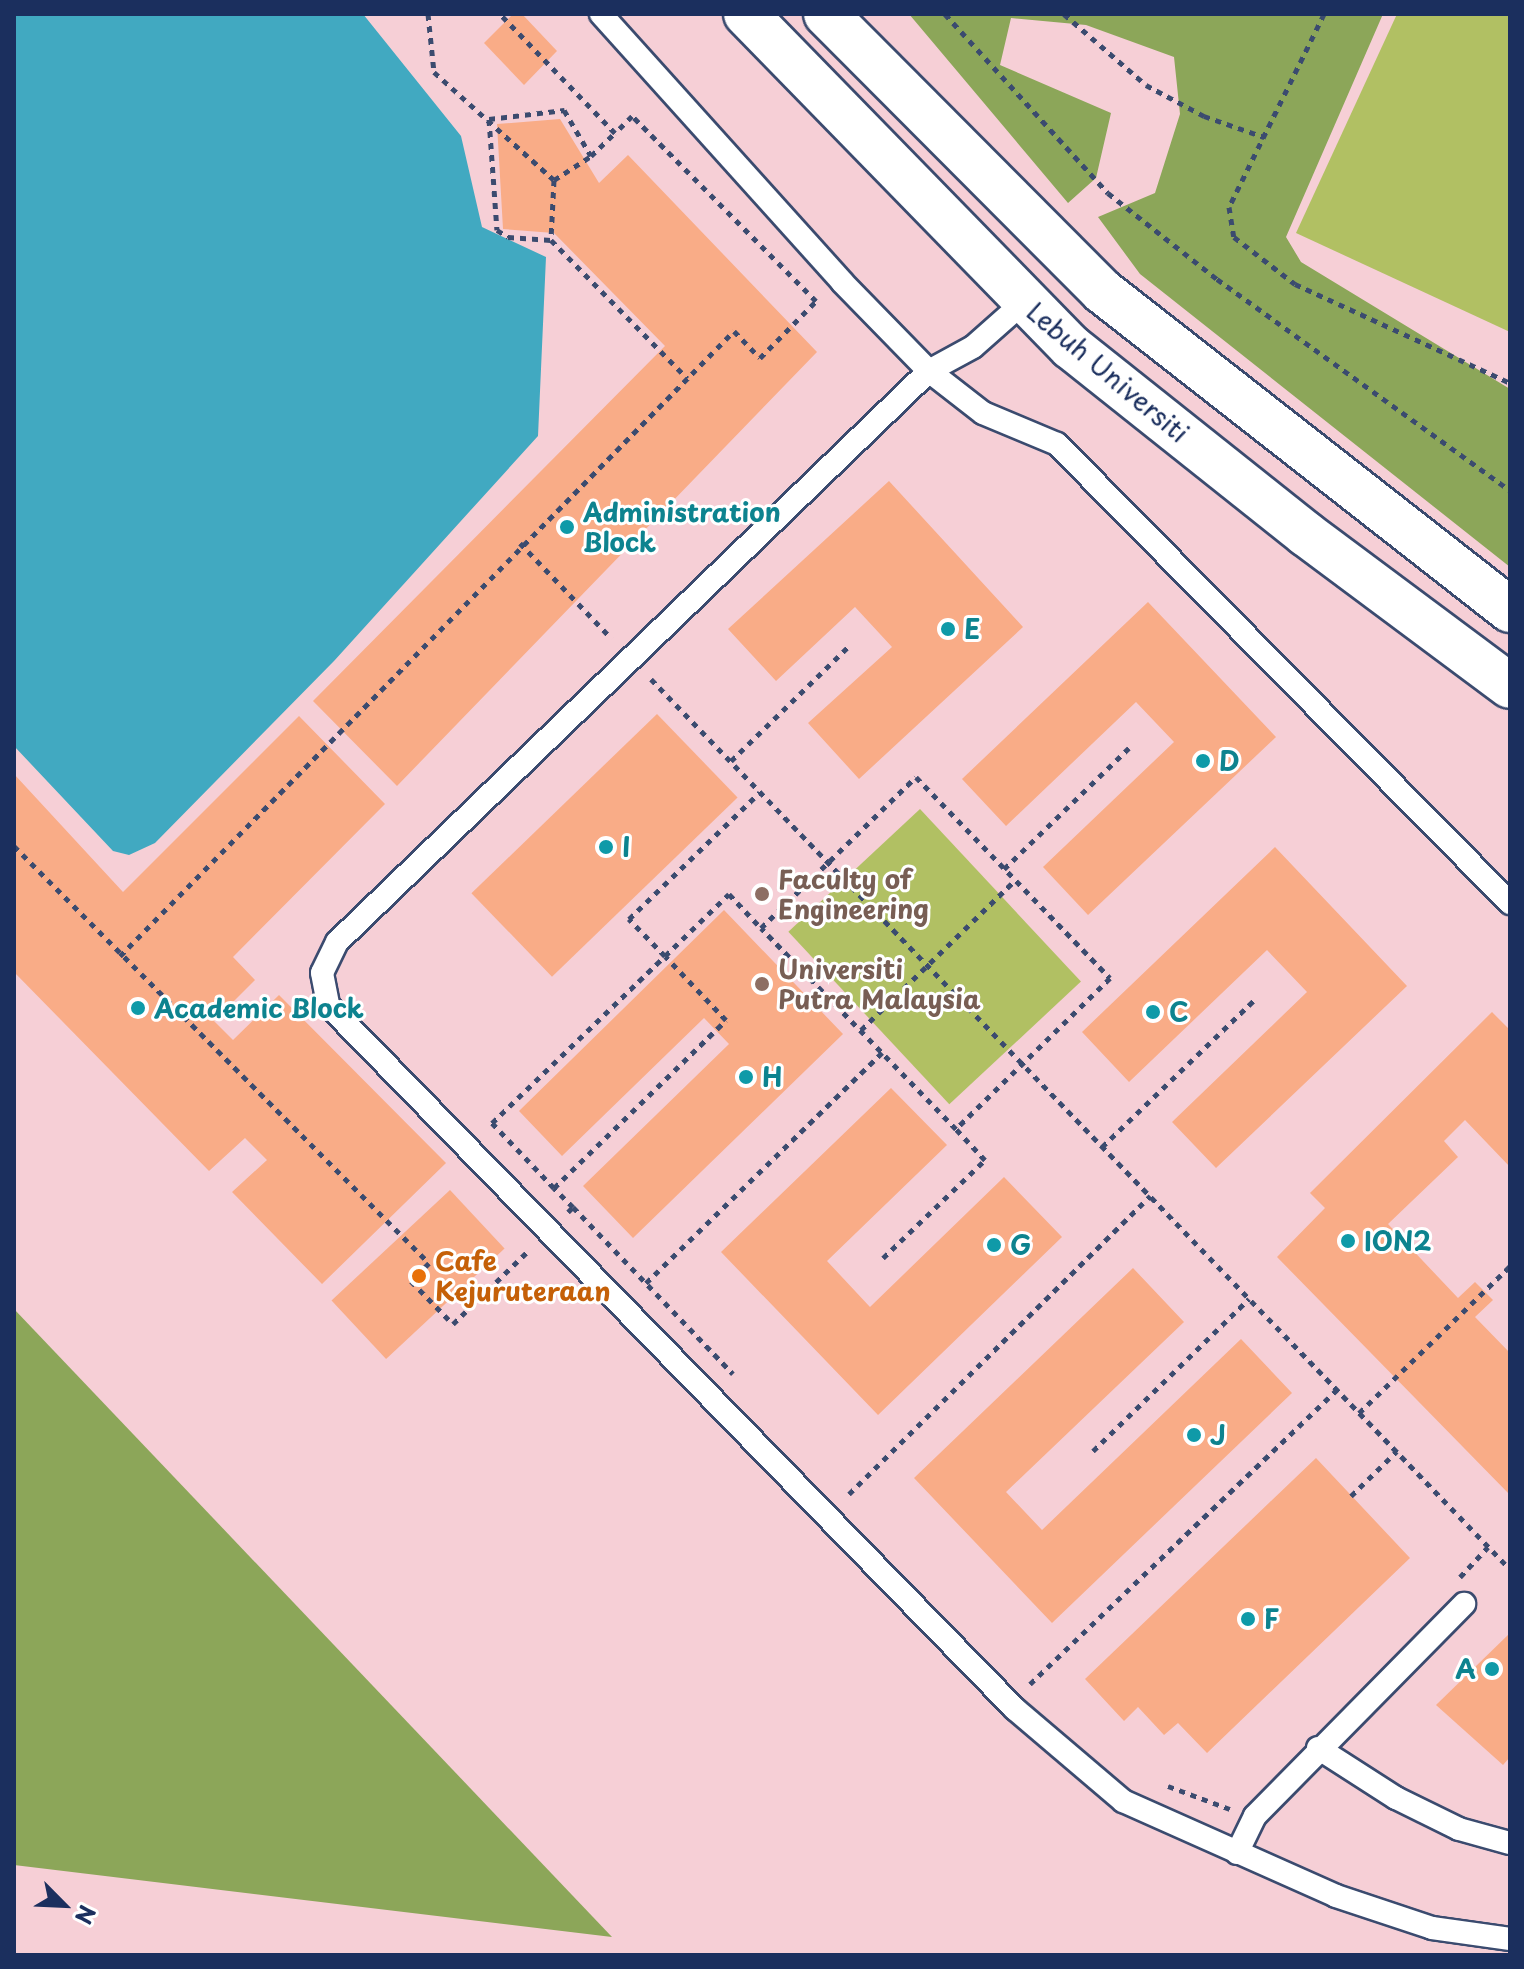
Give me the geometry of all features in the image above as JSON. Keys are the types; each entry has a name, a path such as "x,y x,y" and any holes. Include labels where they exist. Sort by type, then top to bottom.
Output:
{"street":[{"name":"Lebuh Universiti","path":"746,14 1071,347 1269,504 1510,686"},
{"path":"826,14 1070,259 1115,300 1510,610"},
{"path":"1025,301 1070,259"}],"lane":[{"path":"601,14 929,371 983,413 1057,444 1510,903"},
{"path":"1025,301 973,347 929,371 337,942 322,973 328,1005 1015,1709 1123,1801 1336,1896 1432,1928 1510,1939"},
{"path":"1237,1853 1255,1816 1318,1748 1464,1604"},
{"path":"1318,1748 1446,1823 1510,1843"}],"path":[{"path":"428,14 434,72 554,180 551,240"},
{"path":"500,14 615,133"},
{"path":"945,14 1108,193 1217,279 1510,490"},
{"path":"1064,14 1146,85 1204,116 1264,137"},
{"path":"1324,14 1229,207 1234,237 1295,284 1510,383"},
{"path":"489,119 564,110 591,156"},
{"path":"120,956 520,543 734,331 760,358 816,301 632,116 591,156 554,180"},
{"path":"489,119 497,230 508,237 551,240 687,378"},
{"path":"520,543 1510,1569"},
{"path":"731,761 851,644"},
{"path":"1004,869 1129,748"},
{"path":"761,928 916,777 1110,978 956,1129"},
{"path":"681,1065 726,1020 629,919 760,792"},
{"path":"14,846 120,956 429,1263 411,1281"},
{"path":"860,1030 1015,880"},
{"path":"554,1188 492,1123 729,894 985,1160 883,1258"},
{"path":"1102,1147 1254,1000"},
{"path":"646,1283 882,1053"},
{"path":"849,1494 1150,1196"},
{"path":"573,1207 742,1383"},
{"path":"1359,1413 1510,1266"},
{"path":"1093,1451 1249,1299"},
{"path":"1030,1684 1337,1390"},
{"path":"1351,1496 1397,1451"},
{"path":"838,1483 859,1505"},
{"path":"1455,1581 1488,1547"},
{"path":"1020,1672 1042,1693"},
{"path":"1156,1781 1235,1811"}],"shaded area":[{"name":"Faculty of Engineering","path":"14,14 1510,14 1510,1955 14,1955"}],"green space":[{"path":"909,14 1383,14 1286,237 1301,262 1510,389 1510,567 1140,274 1098,217 1155,193 1180,114 1174,57 1086,25 1011,18 1000,65 1111,113 1096,178 1068,203"},
{"path":"1397,14 1510,14 1510,332 1296,233"},
{"path":"920,809 1081,982 949,1104 788,932"},
{"path":"14,1309 612,1937 14,1865"}],"water":[{"path":"14,14 363,14 461,136 482,227 546,257 538,436 334,661 155,843 129,855 113,851 14,746"}],"building":[{"path":"513,14 522,14 557,51 524,85 484,43"},
{"name":"Administration Block","path":"560,119 599,183 628,155 817,352 397,786 313,701 665,346 554,233 503,229 497,124"},
{"name":"E","path":"889,481 1023,627 859,779 808,723 892,647 855,607 776,681 728,629"},
{"name":"D","path":"1148,602 1276,737 1088,915 1043,867 1174,742 1136,702 1006,826 962,779"},
{"name":"I","path":"657,714 738,797 552,977 471,893"},
{"name":"Academic Block","path":"299,716 385,804 233,957 255,980 214,1021 233,1040 279,995 446,1163 322,1284 232,1192 267,1160 245,1138 209,1171 14,972 14,774 123,892"},
{"name":"C","path":"1275,847 1407,986 1216,1168 1172,1122 1307,992 1267,950 1129,1082 1082,1032"},
{"name":"H","path":"724,910 843,1034 633,1238 583,1186 729,1044 704,1018 562,1156 519,1111"},
{"name":"ION2","path":"1492,1012 1510,1030 1510,1167 1465,1120 1444,1141 1458,1157 1388,1224 1458,1298 1475,1282 1493,1300 1475,1317 1510,1353 1510,1495 1277,1257 1325,1208 1310,1193"},
{"name":"G","path":"891,1088 947,1145 827,1261 870,1307 1004,1177 1062,1237 878,1415 721,1252"},
{"name":"Cafe Kejuruteraan","path":"450,1190 505,1249 386,1359 332,1300"},
{"name":"J","path":"1133,1268 1184,1322 1006,1492 1042,1530 1241,1339 1292,1393 1052,1623 914,1478"},
{"name":"F","path":"1316,1458 1410,1558 1207,1753 1178,1723 1164,1735 1138,1707 1124,1721 1085,1679"},
{"name":"A","path":"1510,1633 1510,1757 1503,1765 1436,1705"}],"place":[{"name":"Administration Block","path":"567,527"},
{"name":"E","path":"948,629"},
{"name":"D","path":"1203,761"},
{"name":"I","path":"606,847"},
{"name":"Faculty of Engineering","path":"762,894"},
{"name":"Universiti Putra Malaysia","path":"762,984"},
{"name":"Academic Block","path":"138,1008"},
{"name":"C","path":"1153,1012"},
{"name":"H","path":"746,1077"},
{"name":"ION2","path":"1348,1241"},
{"name":"G","path":"994,1245"},
{"name":"Cafe Kejuruteraan","path":"419,1276"},
{"name":"J","path":"1194,1435"},
{"name":"F","path":"1248,1619"},
{"name":"A","path":"1492,1669"}]}
